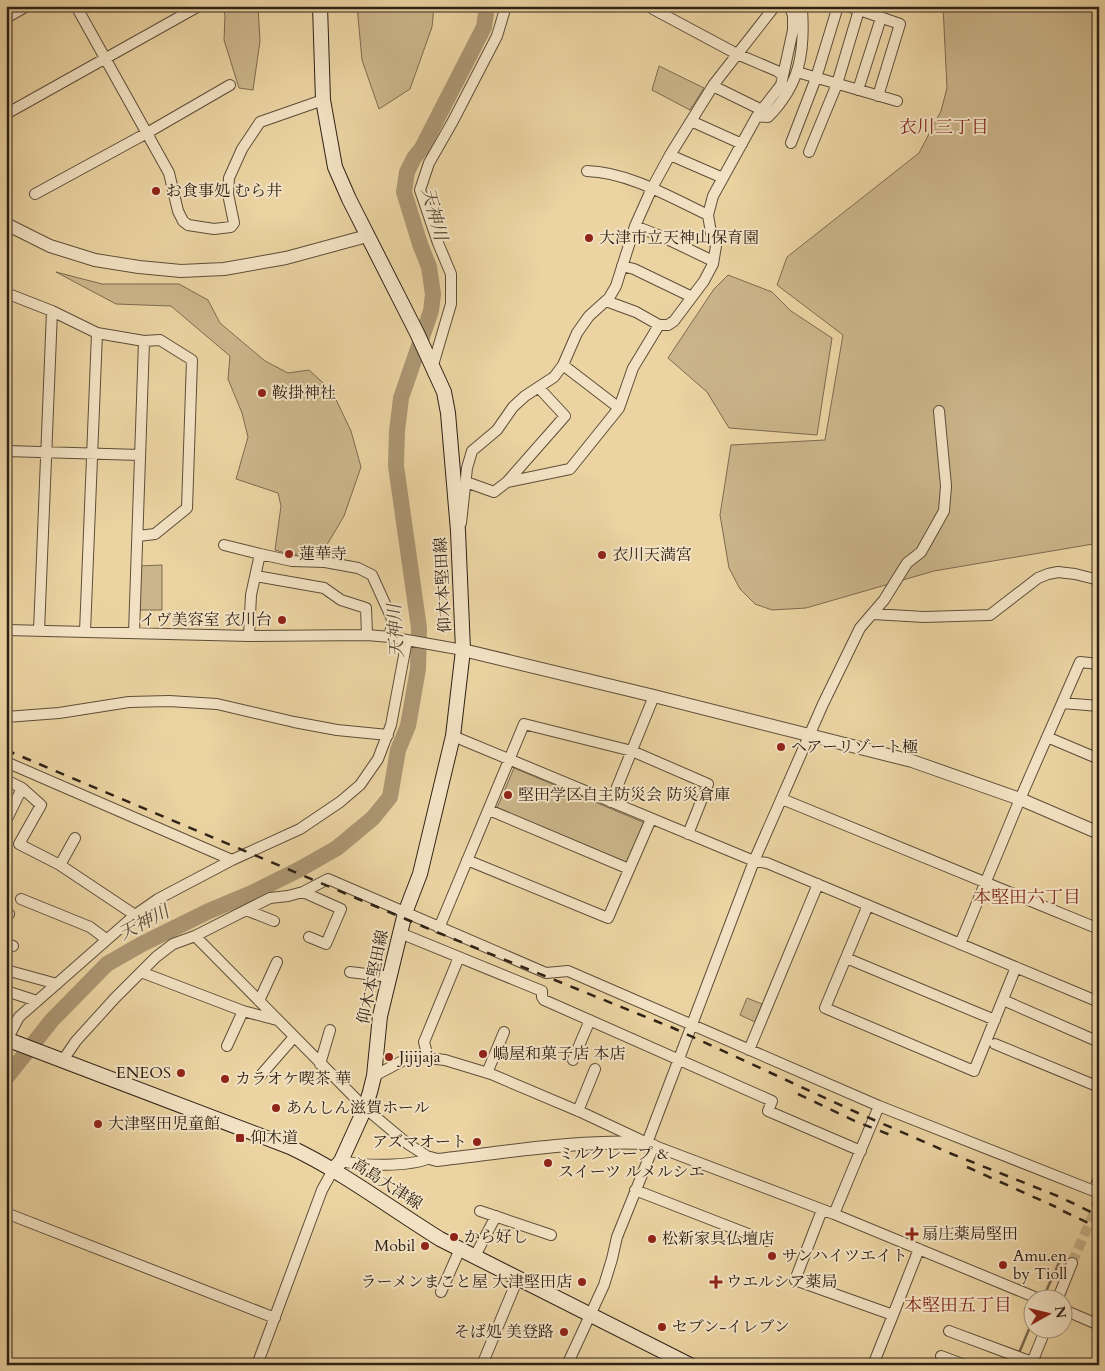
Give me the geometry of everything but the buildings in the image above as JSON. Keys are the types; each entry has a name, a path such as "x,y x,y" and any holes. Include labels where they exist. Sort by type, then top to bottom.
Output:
{"main road":[{"name":"仰木本堅田線","path":"320,6 323,100 335,167 367,236 433,365 444,392 448,414 458,531 453,736 420,874 405,913 380,1016 374,1076 365,1108 337,1165"},
{"path":"9,1041 58,1058"},
{"name":"高島大津線","path":"58,1058 337,1165 411,1221 460,1249 690,1365"}],"street":[{"path":"6,18 26,6"},
{"path":"76,6 169,173 178,211 182,221 188,224 224,229 230,227 234,223 228,194 229,178 242,149 260,122 323,100"},
{"path":"6,114 199,6"},
{"path":"433,365 451,304 451,274 420,190 429,162 453,121 497,36 506,6"},
{"path":"654,6 653,9 737,54 777,71 783,76"},
{"path":"458,531 462,520 466,468 472,451 497,430 513,407 525,396 554,376 563,365 577,333 590,316 606,301 616,286 635,226 652,188 670,155 713,86 775,6"},
{"path":"606,301 636,312 659,325 668,325 674,322 704,281 714,261 716,246 708,215 712,196 759,113 781,85 793,30 793,15 789,6"},
{"path":"790,143 816,78 838,6"},
{"path":"848,6 900,24 878,96"},
{"path":"713,86 768,117 790,89 797,72 804,37 803,7"},
{"path":"809,152 837,84 859,10"},
{"path":"858,90 881,18"},
{"path":"797,72 897,101"},
{"path":"35,194 147,133 230,84"},
{"path":"691,121 742,144"},
{"path":"670,155 723,178"},
{"path":"587,171 605,171 652,188 708,215"},
{"path":"6,224 50,246 95,260 180,271 224,269 268,261 367,236"},
{"path":"635,226 714,261"},
{"path":"622,266 692,297"},
{"path":"6,293 52,311 97,333 144,341 160,340 192,360 187,508 155,534 138,536"},
{"path":"40,631 52,311"},
{"path":"507,482 570,469 619,408 633,368 659,325"},
{"path":"84,632 97,333"},
{"path":"134,633 144,341"},
{"path":"563,365 619,408"},
{"path":"466,482 494,492 507,482 565,416 539,388"},
{"path":"567,1365 604,1285 616,1237 635,1190 679,1060 754,861 809,734 860,628 873,614 897,581 907,563 921,552 944,511 946,486 939,411"},
{"path":"6,451 140,455"},
{"path":"224,545 292,561 324,562 358,568 372,575 392,619 390,637"},
{"path":"248,636 251,595 260,554"},
{"path":"873,614 946,617 990,615 1038,578 1048,574 1058,572 1099,580"},
{"path":"256,576 324,588 341,600 366,608 367,635"},
{"path":"6,630 248,636 367,635 390,637 456,649 809,734 912,761 1020,799 1099,833"},
{"path":"9,1041 19,1017 135,915 158,899 232,860 300,829 340,802 360,785 378,759 388,735 411,641"},
{"path":"960,944 1020,799 1080,662 1099,664"},
{"path":"611,802 654,696"},
{"path":"6,717 58,714 129,702 169,701 217,704 337,730 388,735"},
{"path":"1062,704 1099,706"},
{"path":"439,928 524,724 632,750 708,784 688,834"},
{"path":"453,736 754,861 767,863 1099,1002"},
{"path":"1047,737 1099,759"},
{"path":"6,762 232,860"},
{"path":"6,780 22,788 41,805 19,844 60,865 135,915"},
{"path":"6,822 22,788"},
{"path":"782,799 1099,929"},
{"path":"488,810 629,869"},
{"path":"468,860 608,918 651,818"},
{"path":"60,865 75,838"},
{"path":"58,1058 156,957 174,944 195,936 270,898 303,892 328,879 546,973 568,971 879,1106 1099,1193"},
{"path":"750,1050 818,884"},
{"path":"303,892 341,909 326,944 308,937"},
{"path":"21,899 90,927 106,939"},
{"path":"868,905 825,1008 974,1071 1016,967"},
{"path":"246,910 274,921"},
{"path":"400,933 542,992 544,1000 772,1101 768,1111 861,1151"},
{"path":"195,936 365,1108 408,1144 430,1158 437,1160 583,1144 616,1142 651,1144"},
{"path":"428,1057 424,1042 459,957"},
{"path":"846,958 995,1020"},
{"path":"259,1002 277,962"},
{"path":"6,970 56,984"},
{"path":"141,972 243,1011 277,1020"},
{"path":"350,972 390,977"},
{"path":"6,991 37,1001"},
{"path":"1003,1000 1099,1042"},
{"path":"227,1046 243,1011"},
{"path":"573,1060 590,1020"},
{"path":"320,1064 330,1030"},
{"path":"487,1073 504,1032"},
{"path":"261,1075 294,1037"},
{"path":"995,1044 1099,1087"},
{"path":"374,1076 410,1058 428,1057 487,1073 651,1144 834,1214 1022,1291"},
{"path":"578,1111 595,1069"},
{"path":"834,1214 879,1106"},
{"path":"257,1365 322,1190 337,1165 418,1163 430,1158"},
{"path":"635,1190 766,1241"},
{"path":"822,1210 795,1280 893,1315"},
{"path":"480,1211 551,1235"},
{"path":"6,1213 275,1318"},
{"path":"475,1256 496,1216"},
{"path":"441,1292 460,1249"},
{"path":"873,1365 919,1249"},
{"path":"1062,1288 1072,1262"},
{"path":"482,1365 518,1278"},
{"path":"1072,1313 1099,1325"},
{"path":"949,1331 1025,1360 1039,1338"},
{"path":"941,1356 965,1365"}],"shaded area":[{"path":"223,6 258,6 260,41 253,90 239,88 224,40 225,16"},
{"path":"357,6 434,6 432,27 410,89 379,109 362,60"},
{"path":"943,6 1099,6 1099,543 934,571 806,608 772,610 755,604 740,589 729,568 720,515 731,445 825,440 843,335 777,285 787,257 919,153 941,111 947,88"},
{"path":"659,66 704,88 690,110 652,90"},
{"path":"56,272 102,284 179,284 208,300 220,323 265,361 288,373 309,370 332,391 351,431 361,467 344,516 325,548 292,555 275,550 281,506 278,493 236,479 248,437 242,413 228,379 230,356 171,306 116,304"},
{"path":"728,275 772,292 791,311 832,338 817,435 729,428 707,392 668,358 714,289"},
{"path":"162,565 162,610 135,610 138,566"},
{"path":"514,768 645,823 628,863 497,808"},
{"path":"747,998 762,1004 755,1022 740,1015"}],"waterway":[{"name":"天神川","path":"6,1078 52,1020 107,964 142,944 209,911 252,893 337,848 373,818 390,797 398,750 408,726 418,669 419,628 396,466 397,431 401,398 431,311 433,294 429,267 404,192 407,172 422,148 484,27 487,6"},
{"path":"1092,1182 1099,1166"},
{"path":"1048,1288 1062,1256"},
{"path":"1019,1353 1025,1338"},
{"path":"1014,1365 1017,1358"}],"tunnel":[{"path":"1072,1263 1098,1203"}],"railway":[{"path":"6,750 434,931 673,1028 858,1113 952,1154 1060,1197 1099,1216"},
{"path":"798,1094 857,1122 893,1136"},
{"path":"967,1167 1056,1207"},
{"path":"1063,1211 1099,1228"}],"place":[{"name":"お食事処 むら井","path":"156,191"},
{"name":"大津市立天神山保育園","path":"589,238"},
{"name":"鞍掛神社","path":"262,393"},
{"name":"蓮華寺","path":"289,554"},
{"name":"衣川天満宮","path":"602,555"},
{"name":"イヴ美容室 衣川台","path":"282,620"},
{"name":"ヘアーリゾート極","path":"781,747"},
{"name":"堅田学区自主防災会 防災倉庫","path":"508,795"},
{"name":"嶋屋和菓子店 本店","path":"483,1054"},
{"name":"Jijijaja","path":"389,1057"},
{"name":"ENEOS","path":"181,1073"},
{"name":"カラオケ喫茶 華","path":"225,1079"},
{"name":"あんしん滋賀ホール","path":"276,1108"},
{"name":"大津堅田児童館","path":"98,1124"},
{"name":"仰木道","path":"240,1138"},
{"name":"アズマオート","path":"477,1142"},
{"name":"ミルクレープ & スイーツ ルメルシエ","path":"548,1163"},
{"name":"扇庄薬局堅田","path":"912,1234"},
{"name":"から好し","path":"454,1237"},
{"name":"松新家具仏壇店","path":"652,1239"},
{"name":"Mobil","path":"425,1246"},
{"name":"サンハイツエイト","path":"772,1256"},
{"name":"Amu.en by Tioll","path":"1003,1265"},
{"name":"ラーメンまこと屋 大津堅田店","path":"582,1282"},
{"name":"ウエルシア薬局","path":"716,1282"},
{"name":"セブン-イレブン","path":"662,1327"},
{"name":"そば処 美登路","path":"564,1332"}],"district":[{"name":"衣川三丁目","path":"944,127"},
{"name":"本堅田六丁目","path":"1027,897"},
{"name":"本堅田五丁目","path":"958,1305"}]}
